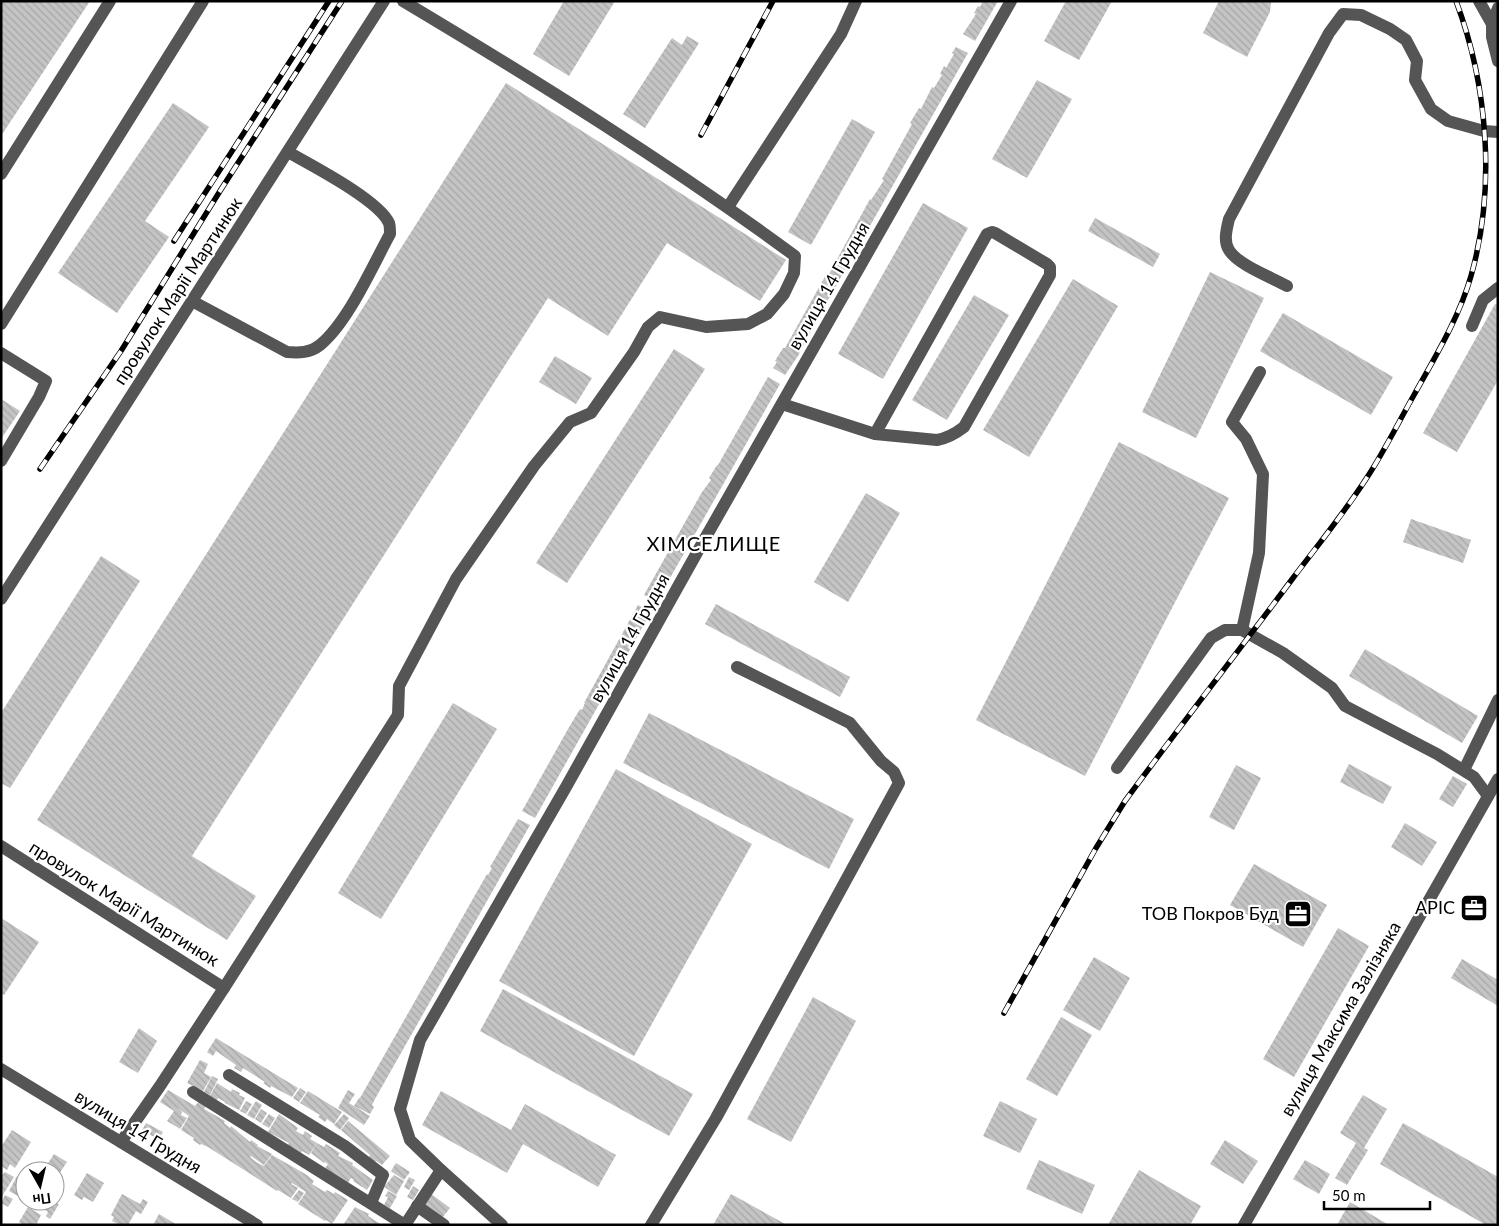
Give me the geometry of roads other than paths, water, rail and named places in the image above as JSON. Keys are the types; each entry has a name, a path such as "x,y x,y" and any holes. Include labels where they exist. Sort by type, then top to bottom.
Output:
{"street":[{"path":"1,174 110,1"},
{"path":"1,324 203,1"},
{"name":"провулок Марії Мартинюк","path":"1,599 384,1"},
{"path":"224,988 398,714 399,686 456,578 540,458 570,422 591,413 634,352 648,327 660,317 706,327 748,324 767,314 784,294 794,272 795,256 728,207 654,157 492,54 403,1"},
{"path":"728,207 841,34 856,1"},
{"name":"вулиця 14 Грудня","path":"502,1225 410,1140 400,1109 420,1040 561,796 1011,1"},
{"path":"1479,1 1492,24"},
{"path":"1498,8 1492,24 1492,37 1498,62"},
{"path":"1287,286 1241,261 1228,250 1226,236 1229,219 1329,33 1343,14 1361,15 1390,29 1406,40 1417,60 1415,80 1431,109 1448,121 1484,131 1498,132"},
{"path":"192,301 287,352 303,353 319,346 343,320 390,234 389,224 381,212 366,200 335,178 288,152"},
{"path":"782,404 875,434 936,440 946,439 964,428 1050,275 1050,267 992,232 988,234 875,434"},
{"path":"1472,326 1483,300 1498,288"},
{"path":"1,353 46,381 39,397 1,461"},
{"path":"1242,630 1259,553 1263,474 1246,439 1232,422 1260,372"},
{"path":"1117,768 1211,638 1225,630 1242,630 1283,654 1332,688 1345,706 1464,770 1474,777 1488,796"},
{"path":"651,1225 716,1118 899,783 894,772 881,761 850,723 737,667"},
{"path":"1464,770 1498,700"},
{"name":"вулиця Максима Залізняка","path":"1244,1225 1498,779"},
{"name":"провулок Марії Мартинюк","path":"1,846 224,988 121,1142"},
{"name":"вулиця 14 Грудня","path":"1,1068 257,1225"},
{"path":"229,1075 338,1141 383,1175 371,1203"},
{"path":"193,1092 405,1225 441,1170"},
{"path":"417,1206 444,1225"}],"railway":[{"path":"174,241 329,1"},
{"path":"40,469 121,351 220,191 342,1"},
{"path":"701,135 773,1"},
{"path":"1004,1013 1096,848 1125,801 1331,529 1366,479 1438,352 1460,307 1471,276 1479,242 1484,208 1486,173 1485,137 1475,67 1456,1"}],"place":[{"name":"АРІС","path":"1474,908"},
{"name":"ТОВ Покров Буд","path":"1298,914"}],"district":[{"name":"ХІМСЕЛИЩЕ","path":"714,544"}]}
